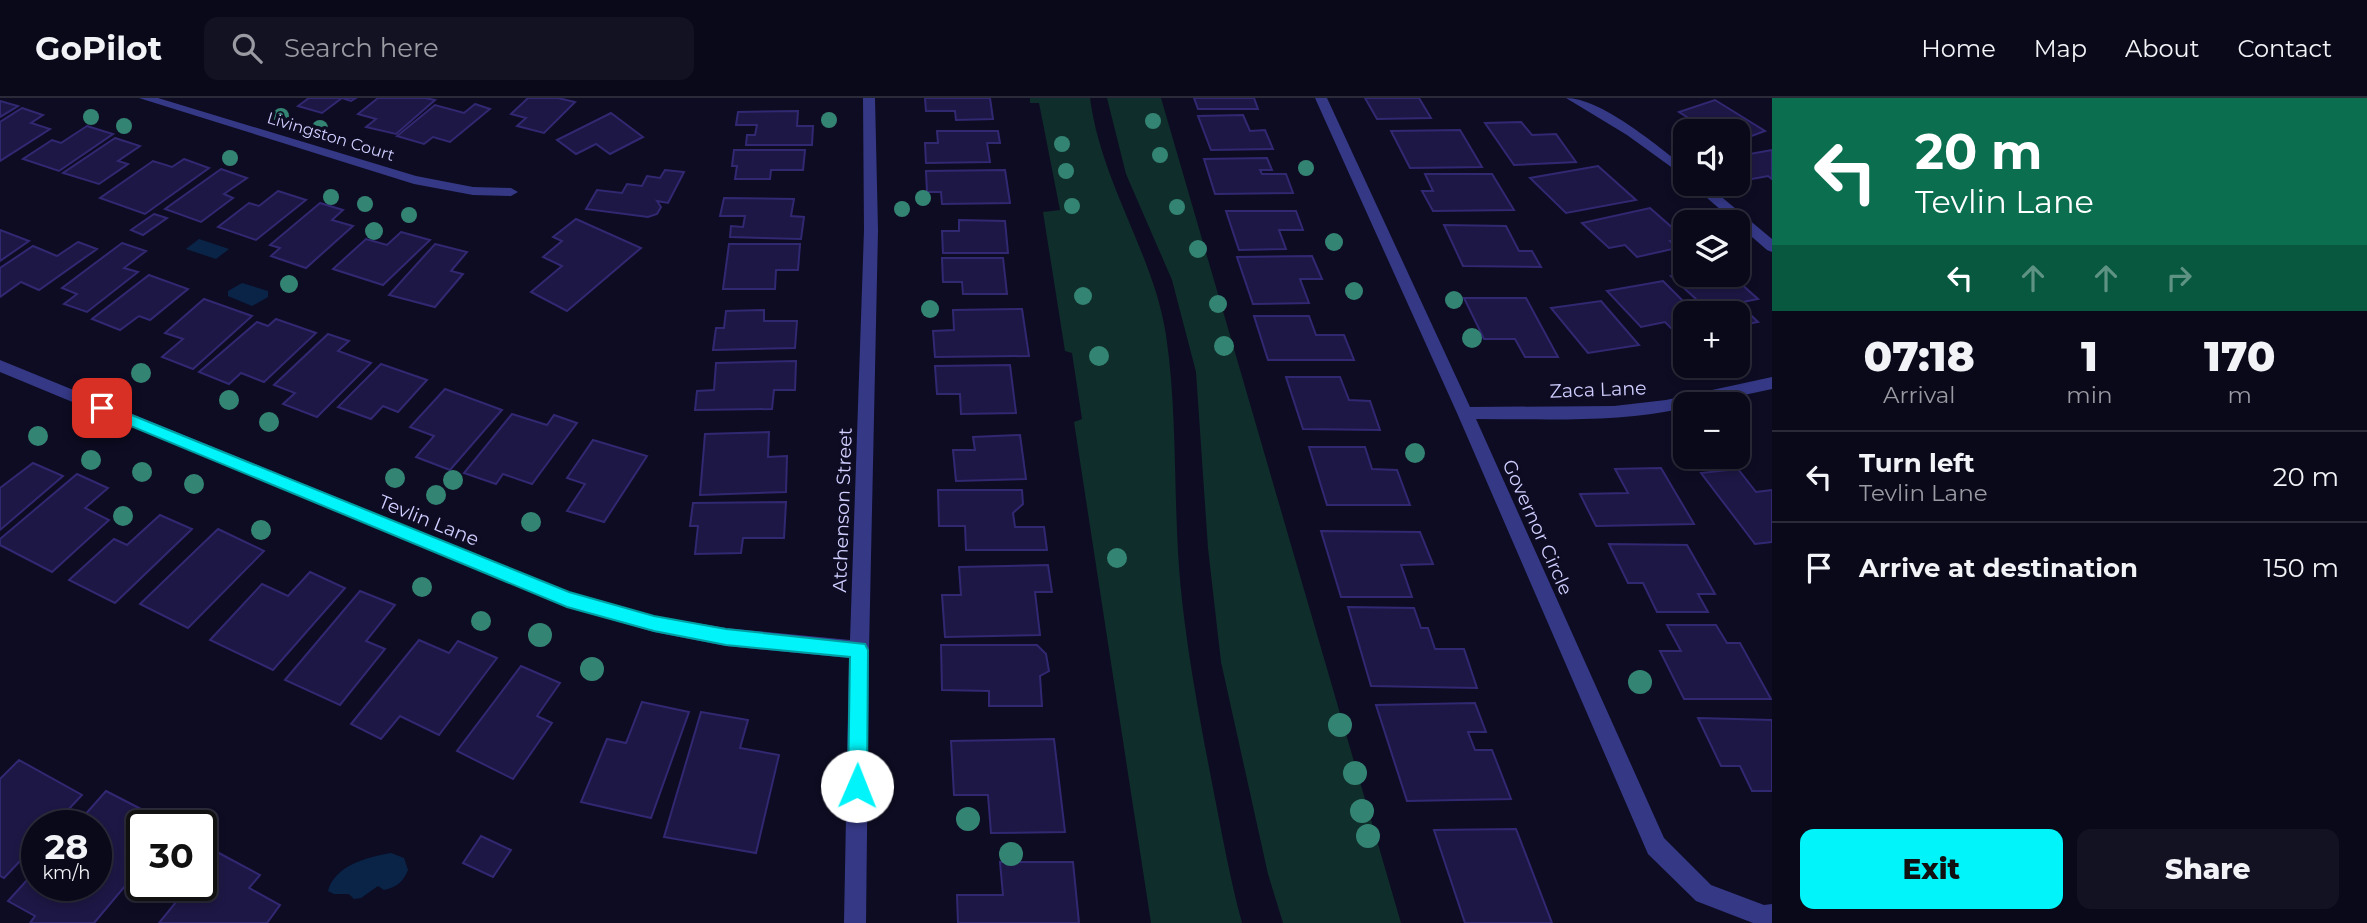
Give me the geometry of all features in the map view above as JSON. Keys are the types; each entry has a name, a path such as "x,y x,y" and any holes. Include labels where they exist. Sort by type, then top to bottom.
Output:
{"street":[{"name":"Livingston Court","path":"145,98 414,180 473,191 511,192"},
{"name":"Atchenson Street","path":"855,923 859,650 871,230 869,98"},
{"name":"Governor Circle","path":"1321,98 1465,413 1656,846 1703,893 1764,916 1772,915"},
{"path":"1572,98 1631,132 1673,164"},
{"path":"1712,196 1772,247"},
{"name":"Tevlin Lane","path":"0,366 567,599 654,624 726,637 859,650"},
{"name":"Zaca Lane","path":"1465,413 1614,412 1667,407 1772,383"}],"green space":[{"path":"1030,98 1090,98 1105,160 1160,305 1170,368 1177,534 1185,624 1209,765 1242,923 1151,923 1074,422 1082,419 1072,353 1065,351 1043,212 1060,210 1039,103 1030,103"},
{"path":"1107,98 1161,98 1401,923 1283,923 1268,874 1221,662 1208,548 1196,372 1172,280 1126,174"}],"water":[{"path":"199,239 229,249 216,259 186,249"},
{"path":"242,283 268,291 268,297 252,306 228,296 228,291"},
{"path":"391,853 404,858 408,870 396,886 384,890 378,886 361,898 354,899 349,894 334,894 328,891 338,875 353,864"}],"building":[{"path":"309,98 342,98 322,113 298,106"},
{"path":"378,98 435,100 396,134 366,127 376,119 358,114"},
{"path":"528,98 558,98 575,102 544,133 517,126 526,118 511,114"},
{"path":"925,98 990,98 993,119 956,120 955,111 926,111"},
{"path":"1194,98 1254,98 1258,109 1198,109"},
{"path":"1365,98 1419,98 1431,118 1377,119"},
{"path":"1715,100 1746,119 1690,119 1679,112"},
{"path":"0,101 18,106 0,117"},
{"path":"475,104 490,109 450,142 433,137 424,144 397,136 435,105 464,113"},
{"path":"22,108 43,115 31,123 50,129 0,161 0,122"},
{"path":"798,111 797,126 813,126 812,145 746,145 747,135 755,135 757,125 736,125 738,112"},
{"path":"611,113 643,137 610,154 596,144 576,154 557,140"},
{"path":"1243,115 1250,131 1265,130 1273,149 1211,150 1198,116"},
{"path":"1521,122 1532,135 1556,134 1576,162 1514,165 1485,123"},
{"path":"1750,122 1765,131 1750,137"},
{"path":"87,126 113,134 59,171 23,159 52,140 61,143"},
{"path":"1460,130 1482,167 1410,168 1391,131"},
{"path":"937,131 998,131 1000,143 987,143 990,162 926,163 925,143 938,143"},
{"path":"115,138 140,146 118,161 128,164 99,184 63,173"},
{"path":"734,150 805,150 803,170 771,170 770,179 735,179 737,166 732,166"},
{"path":"1772,150 1772,179 1768,176 1750,177 1750,154"},
{"path":"1267,158 1272,170 1260,170 1262,174 1286,174 1293,193 1215,194 1204,159"},
{"path":"184,159 209,168 145,214 100,198 153,161 172,167"},
{"path":"1598,166 1636,200 1566,213 1530,178"},
{"path":"221,169 247,178 224,194 233,198 201,222 165,209"},
{"path":"665,170 684,172 668,203 657,201 661,207 657,214 648,217 586,209 597,190 622,193 627,184 642,186 647,176 660,178"},
{"path":"1005,170 1010,203 942,204 941,192 927,192 926,171"},
{"path":"1425,174 1492,174 1514,210 1433,211 1422,191 1433,191"},
{"path":"278,191 306,200 256,240 218,227 249,203 259,206"},
{"path":"724,198 794,199 791,216 804,217 801,239 730,237 731,226 743,227 745,216 720,216"},
{"path":"320,203 343,210 332,220 353,226 306,268 271,256 280,248 270,245"},
{"path":"1650,208 1673,228 1673,240 1670,241 1673,249 1637,257 1625,245 1609,248 1582,223"},
{"path":"1226,211 1296,211 1303,230 1279,230 1286,249 1239,250"},
{"path":"154,214 167,218 143,235 131,230"},
{"path":"576,219 641,248 567,311 531,292 562,266 543,257 562,241 553,237"},
{"path":"959,220 1005,221 1008,253 943,253 942,231 959,231"},
{"path":"1444,225 1506,226 1519,251 1532,251 1541,267 1463,266"},
{"path":"0,230 29,241 0,261"},
{"path":"401,232 430,240 383,285 333,269 366,239 387,245"},
{"path":"78,242 97,249 39,290 21,282 0,297 0,268 33,246 57,256"},
{"path":"122,243 146,251 124,268 138,272 87,312 64,304 77,294 62,288"},
{"path":"435,244 467,252 451,271 463,274 435,307 389,295"},
{"path":"729,244 800,244 798,270 776,270 775,289 723,289"},
{"path":"1312,256 1322,279 1300,279 1309,303 1253,304 1237,257"},
{"path":"942,258 1003,258 1007,294 963,294 962,282 943,282"},
{"path":"149,275 188,289 150,320 139,316 120,330 92,319"},
{"path":"1663,281 1683,301 1673,301 1673,330 1665,322 1641,327 1607,291"},
{"path":"1683,287 1744,287 1758,299 1748,301 1698,301"},
{"path":"1464,298 1526,298 1558,357 1525,357 1515,339 1484,339"},
{"path":"204,299 252,316 193,369 162,357 183,339 165,333"},
{"path":"1601,301 1639,345 1588,353 1551,308"},
{"path":"1022,309 1029,356 935,357 933,331 954,330 953,310"},
{"path":"764,310 764,321 797,321 795,348 713,350 716,328 724,328 726,311"},
{"path":"1750,314 1758,322 1750,324"},
{"path":"1254,316 1309,316 1316,335 1344,335 1354,360 1268,360"},
{"path":"276,319 316,333 264,382 241,373 229,384 199,372 257,322 268,326"},
{"path":"328,334 349,341 338,351 371,363 317,417 283,404 295,393 274,385"},
{"path":"796,361 795,390 774,390 772,409 695,410 697,391 714,390 716,363"},
{"path":"381,364 427,380 398,412 383,406 371,419 338,407"},
{"path":"1010,365 1016,413 961,414 960,394 937,394 935,366"},
{"path":"1286,377 1340,377 1349,400 1370,401 1380,430 1303,429"},
{"path":"445,389 502,410 450,470 416,457 434,436 410,427"},
{"path":"512,414 547,425 554,415 577,423 532,484 503,474 496,484 464,473"},
{"path":"769,432 768,457 787,456 786,492 700,495 705,434"},
{"path":"1020,435 1026,479 956,481 953,450 975,450 973,437"},
{"path":"593,440 647,456 604,522 567,511 585,484 567,478"},
{"path":"1309,447 1365,447 1372,469 1397,470 1410,505 1327,505"},
{"path":"33,463 63,476 0,530 0,488"},
{"path":"1661,468 1694,524 1596,526 1580,494 1628,493 1615,469"},
{"path":"1738,469 1756,492 1772,490 1772,542 1755,544 1701,473"},
{"path":"77,474 108,488 85,508 109,520 52,572 0,545 0,539"},
{"path":"938,490 1022,490 1023,504 1013,513 1015,527 1044,527 1047,550 966,550 965,526 939,526"},
{"path":"786,502 784,538 743,538 741,553 695,554 698,526 690,526 693,503"},
{"path":"160,515 192,529 115,603 69,580 114,539 127,545"},
{"path":"218,529 264,551 188,628 140,604"},
{"path":"1321,531 1420,532 1433,564 1401,565 1412,597 1341,597"},
{"path":"1609,544 1687,545 1715,594 1698,594 1708,612 1657,612 1643,583 1628,583"},
{"path":"1048,565 1052,592 1035,592 1040,635 945,637 942,595 961,595 959,567"},
{"path":"310,572 345,588 273,670 210,640 262,584 288,596"},
{"path":"360,591 395,605 366,641 385,649 340,705 285,680"},
{"path":"1348,607 1414,608 1421,628 1428,628 1435,649 1464,649 1477,688 1371,686"},
{"path":"1667,625 1716,625 1727,643 1740,643 1771,699 1684,699 1660,651 1681,651"},
{"path":"419,640 449,653 458,641 497,658 439,735 400,716 381,739 351,724"},
{"path":"941,645 1037,645 1046,654 1049,671 1040,676 1042,706 989,706 989,691 942,690"},
{"path":"521,666 560,683 537,716 552,723 513,779 457,751"},
{"path":"642,702 689,712 651,818 581,802 607,739 626,743"},
{"path":"1475,703 1486,732 1468,732 1475,750 1492,750 1511,799 1407,801 1376,705"},
{"path":"701,712 748,720 740,748 779,755 756,853 664,837"},
{"path":"1698,718 1772,720 1772,791 1752,791 1740,766 1721,766"},
{"path":"1054,739 1065,832 991,833 988,795 954,795 951,741"},
{"path":"19,760 82,795 68,810 21,810 21,860 4,878 0,876 0,779"},
{"path":"106,791 143,810 126,810 126,885 94,923 30,923 35,916 8,901 21,887 21,901 112,901 112,810 89,810"},
{"path":"1516,829 1552,923 1465,923 1434,830"},
{"path":"481,836 511,850 493,877 463,863"},
{"path":"217,852 260,875 249,888 280,905 267,923 159,923 177,901 217,901"},
{"path":"1000,862 1073,862 1079,923 958,923 957,895 1003,895"}],"route":[{"path":"102,408 567,599 654,624 726,637 859,650 857,786"}]}
